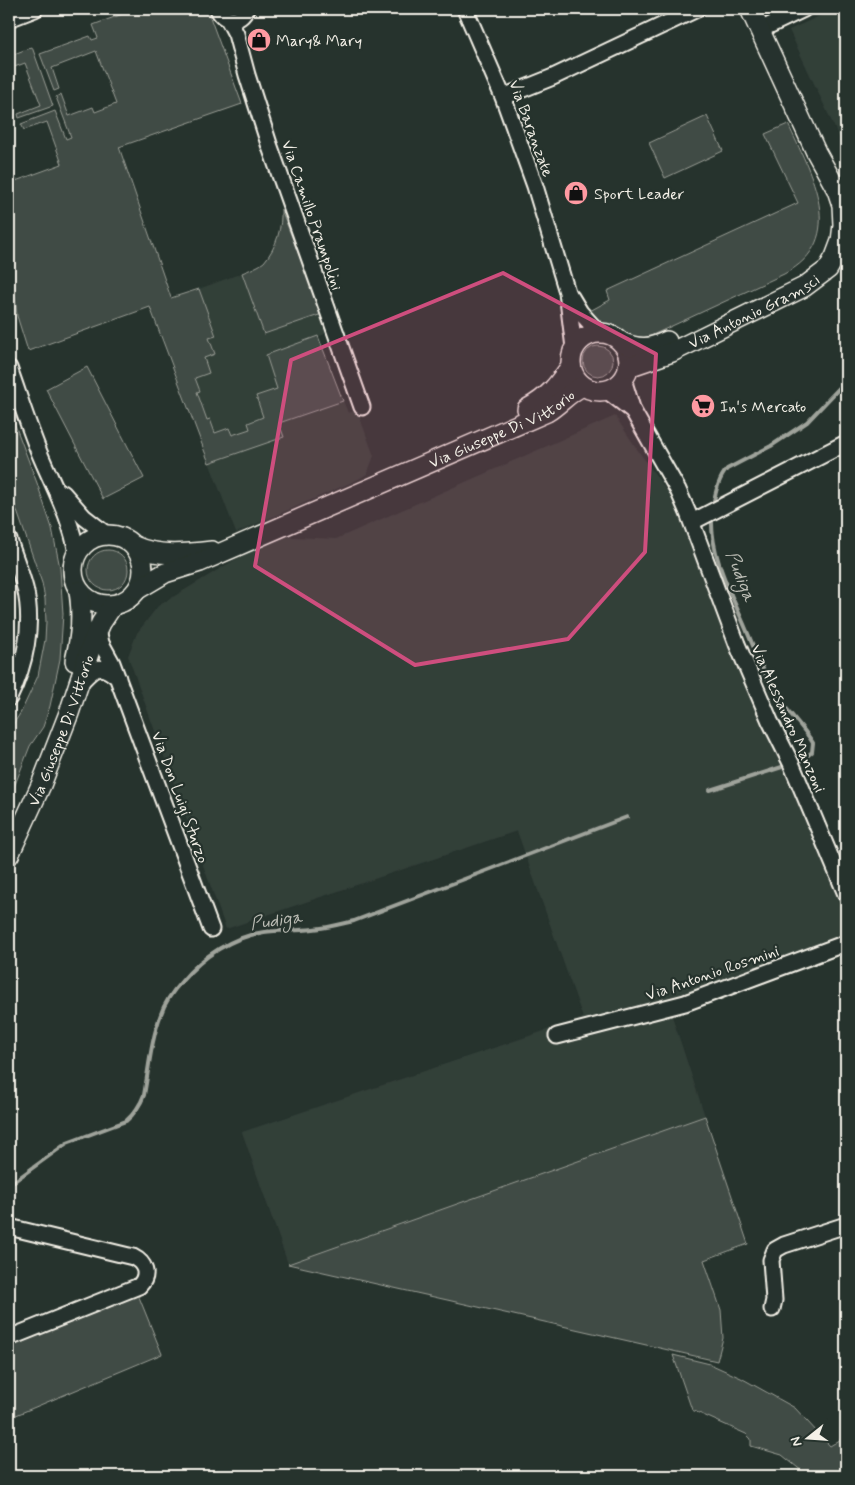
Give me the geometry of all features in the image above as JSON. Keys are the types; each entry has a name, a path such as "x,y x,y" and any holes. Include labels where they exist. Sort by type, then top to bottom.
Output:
{"street":[{"path":"9,19 35,9"},
{"name":"Via Baranzate","path":"465,9 503,98 535,186 567,292 572,356"},
{"path":"503,98 551,78 697,9"},
{"name":"Via Antonio Gramsci","path":"626,373 804,287 828,269 838,250 843,225 842,205 837,190 823,165 750,9"},
{"path":"760,30 804,9"},
{"name":"Via Camillo Prampolini","path":"233,18 266,135 362,407"},
{"name":"Via Antonio Gramsci","path":"621,342 633,348 654,346 793,282 808,272 824,254 831,237 834,220 832,189 823,165"},
{"name":"Via Baranzate","path":"567,292 580,312 599,332"},
{"path":"626,373 619,384 606,390 590,389 583,386 573,373 572,356 580,340 589,334 599,332 615,337 621,342 628,358 626,373 634,411 678,490 702,516 846,443"},
{"name":"Via Giuseppe Di Vittorio","path":"416,468 543,400 556,388 572,356"},
{"path":"9,368 39,451 53,480 71,527 77,554"},
{"name":"Via Giuseppe Di Vittorio","path":"138,589 165,573 200,562 547,412 558,405 574,390 583,386"},
{"path":"606,390 634,411"},
{"path":"53,480 84,517 107,535"},
{"name":"Via Alessandro Manzoni","path":"702,516 704,554 743,660 791,763 846,894"},
{"path":"107,535 122,537 134,546 142,559 143,566 142,582 138,589 126,601 113,605 98,604 84,597 73,577 73,569 77,554 86,542 92,538 107,535"},
{"path":"9,540 28,601 27,638 20,671 9,698"},
{"name":"Via Giuseppe Di Vittorio","path":"134,546 163,554 226,550"},
{"name":"Via Giuseppe Di Vittorio","path":"9,832 31,782 74,666 82,630 82,607 79,591"},
{"name":"Via Giuseppe Di Vittorio","path":"9,855 41,785 98,629 113,605"},
{"name":"Via Don Luigi Sturzo","path":"98,629 101,644 118,678 211,928"},
{"path":"79,684 90,672 100,668 107,669 118,678"},
{"name":"Via Antonio Rosmini","path":"557,1036 685,1003 846,943"},
{"path":"772,1308 774,1300 771,1260 775,1250 784,1245 846,1225"},
{"path":"9,1227 133,1257 142,1264 145,1274 139,1286 9,1338"}],"highlighted area":[{"path":"503,273 656,354 645,552 568,639 415,665 255,566 291,360"}],"shaded area":[{"path":"136,9 207,9 242,104 119,147 171,298 199,289 216,336 209,338 215,354 204,358 209,373 195,378 200,391 197,392 207,420 210,419 215,433 229,428 232,435 250,429 248,423 263,417 256,396 277,389 266,355 318,336 343,401 279,423 284,437 209,463 150,307 28,351 17,316 14,287 9,278 9,180 10,183 62,164 47,122 24,130 21,124 55,111 66,139 71,137 56,97 61,94 69,116 93,107 95,112 116,104 96,51 52,68 59,89 54,91 40,54 90,36 92,40 98,38 93,25"},
{"path":"835,9 846,9 846,152 789,30"},
{"path":"32,47 53,106 19,118 18,114 41,105 25,63 9,69 9,56"},
{"path":"707,116 723,151 665,178 649,143"},
{"path":"788,124 806,163 819,204 820,224 816,243 804,260 784,274 646,338 622,334 609,325 594,319 588,312 610,300 607,291 798,203 765,134"},
{"path":"281,209 329,332 318,337 348,413 357,410 374,456 367,474 357,480 236,533 150,307 242,273 263,263 275,244 280,231"},
{"path":"281,209 322,314 264,334 242,273 262,264 269,256 278,237"},
{"path":"598,346 609,350 613,361 609,372 598,376 587,372 583,361 587,350"},
{"path":"87,367 144,478 103,499 46,389"},
{"path":"9,409 52,528 60,568 63,614 60,659 50,706 43,727 30,746 9,800 9,731 21,712 38,676 45,640 46,622 42,583 9,488"},
{"path":"615,416 681,510 846,915 846,933 685,1003 669,1007 705,1116 288,1264 242,1132 583,1018 517,831 226,929 128,656 137,633 158,606 274,536 336,539"},
{"path":"112,550 119,553 125,559 128,570 127,578 119,587 112,590 104,590 97,587 89,578 88,566 91,559 100,551"},
{"path":"705,1116 748,1244 704,1260 721,1310 723,1338 717,1361 288,1264"},
{"path":"137,1292 162,1354 9,1418 9,1343"},
{"path":"673,1355 710,1364 741,1378 795,1408 830,1446 843,1438 846,1443 846,1476 808,1476 782,1455 751,1446 751,1439 746,1434 692,1410"}],"waterway":[{"name":"Pudiga","path":"713,507 717,486 727,469 771,446 807,422 846,381"},
{"name":"Pudiga","path":"712,516 712,531 718,560 763,669 778,698 813,743 812,752 802,760"},
{"name":"Pudiga","path":"710,790 782,767"},
{"name":"Pudiga","path":"9,1185 67,1143 126,1121 132,1115 144,1095 155,1034 165,1005 175,989 189,973 218,949 239,939 264,932 318,928 354,921 627,817"}],"place":[{"name":"Mary& Mary","path":"259,40"},
{"name":"Sport Leader","path":"576,193"},
{"name":"In's Mercato","path":"703,406"}]}
